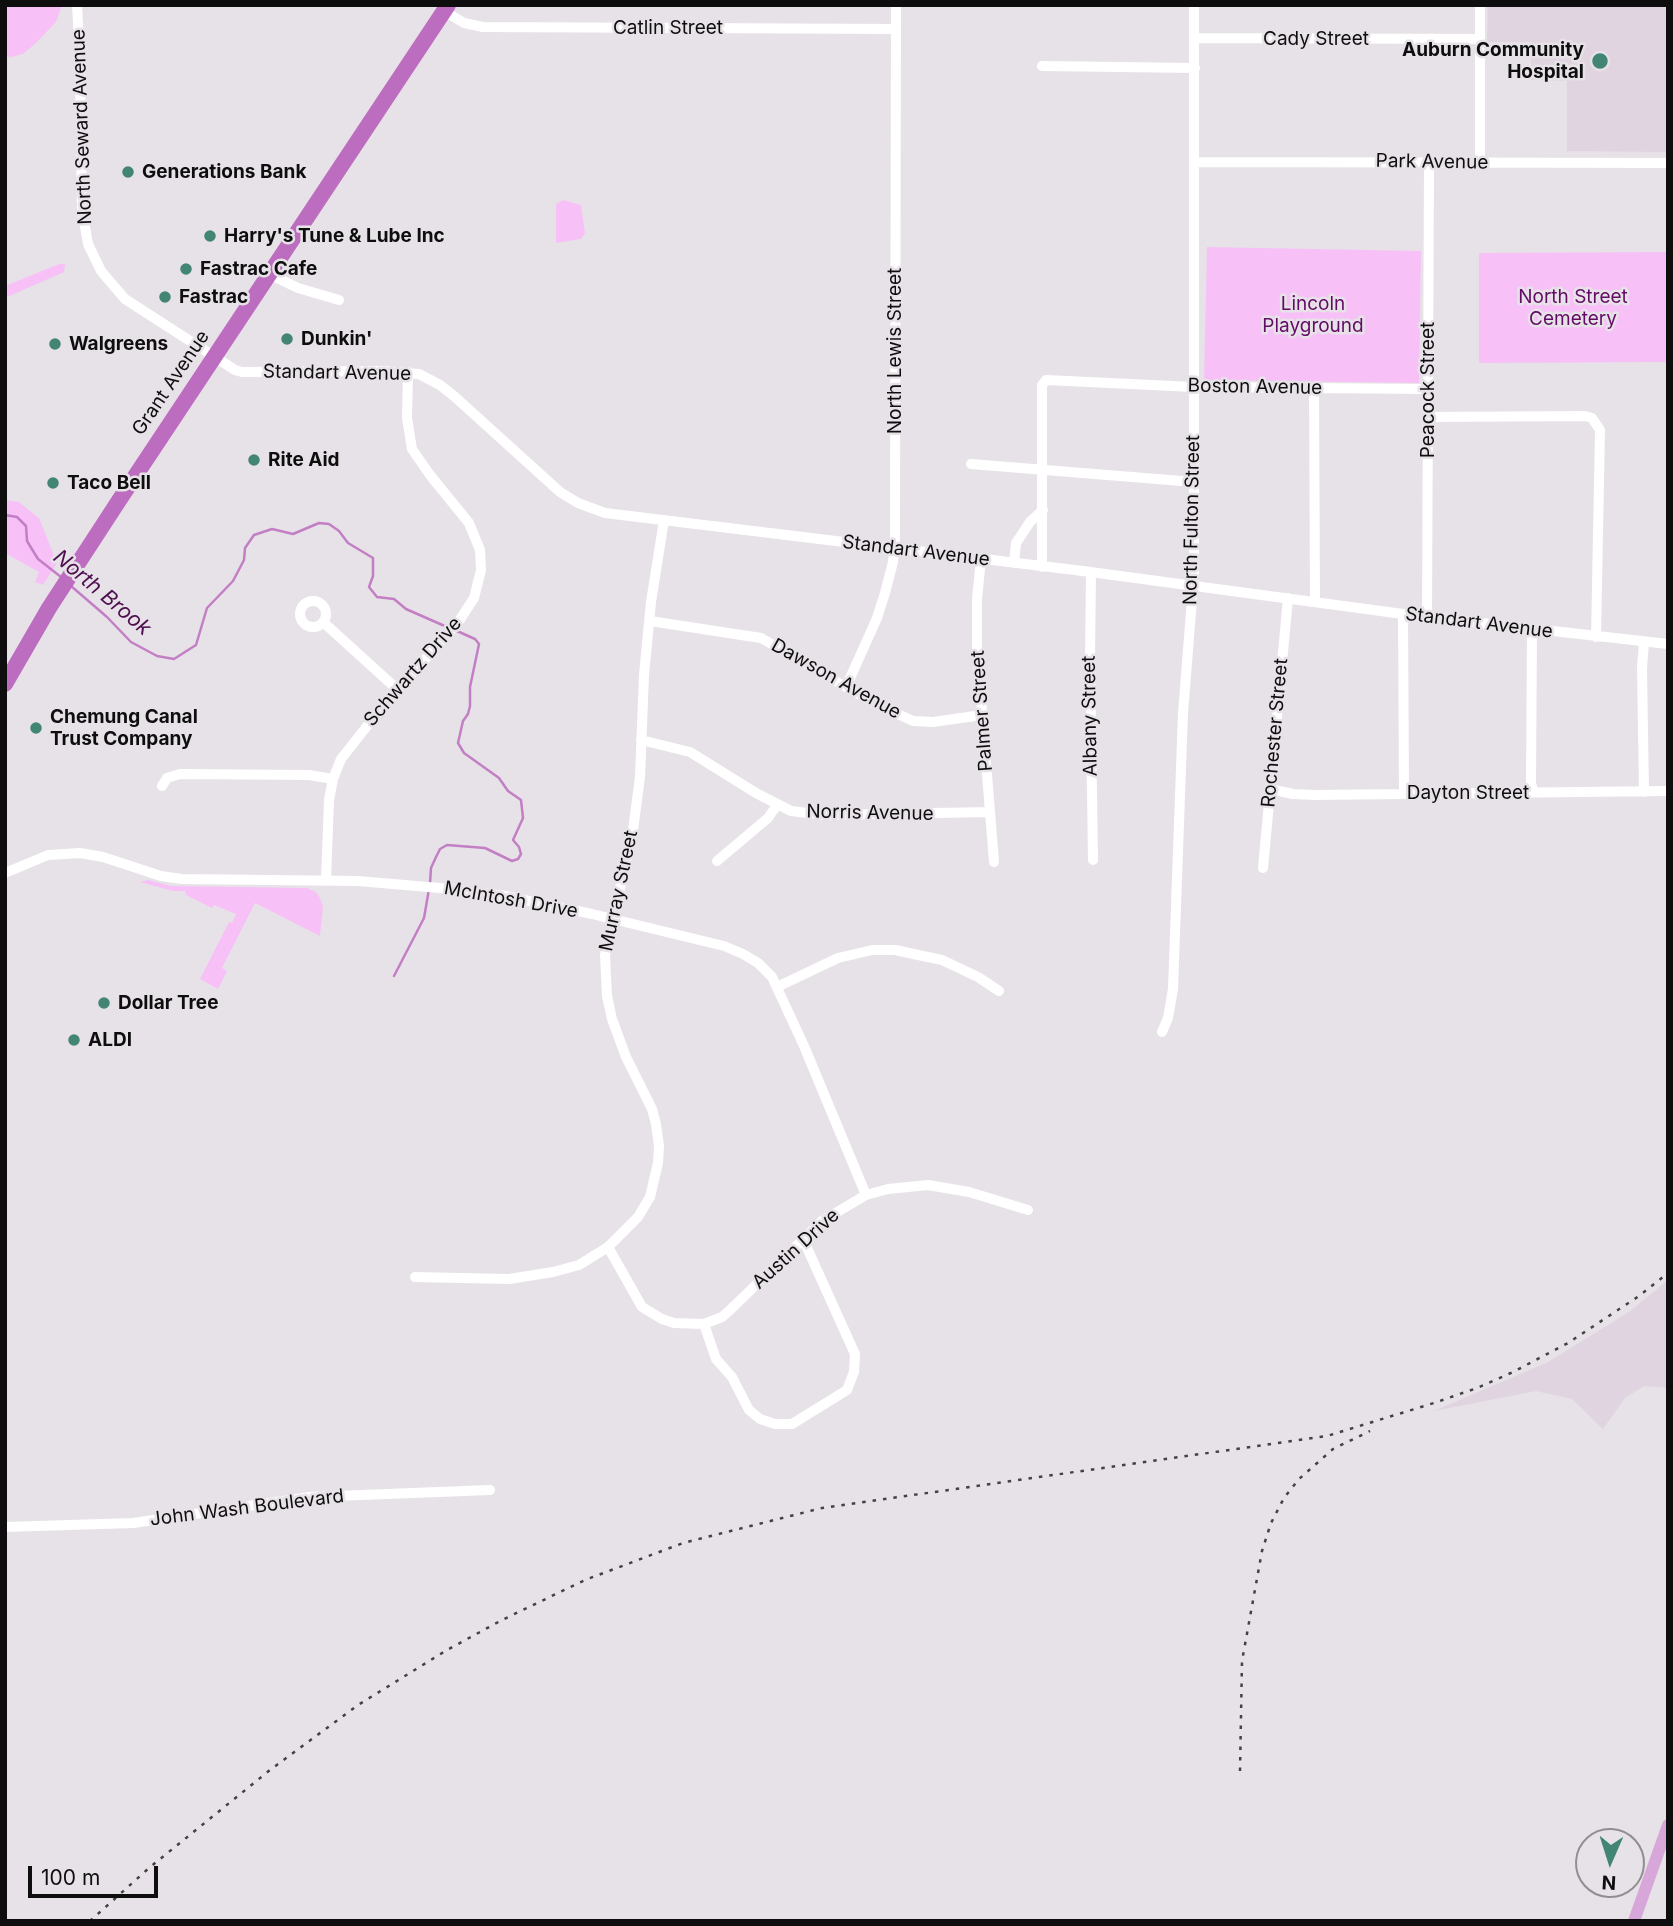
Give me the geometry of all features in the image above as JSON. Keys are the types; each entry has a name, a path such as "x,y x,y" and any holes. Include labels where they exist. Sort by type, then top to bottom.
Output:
{"highway":[{"name":"Grant Avenue","path":"5,684 49,608 446,8"}],"main road":[{"path":"1634,1921 1668,1825"}],"street":[{"name":"North Seward Avenue","path":"77,5 82,209 88,244 101,271 125,299 214,358"},
{"name":"North Lewis Street","path":"846,687 877,618 890,578 894,549 896,5"},
{"name":"North Fulton Street","path":"1162,1032 1168,1018 1172,989 1183,713 1193,587 1194,5"},
{"path":"1480,5 1480,163"},
{"name":"Catlin Street","path":"446,8 464,23 483,27 896,29"},
{"name":"Cady Street","path":"1194,38 1480,39"},
{"path":"1042,66 1195,68"},
{"name":"Park Avenue","path":"1195,162 1668,163"},
{"name":"Peacock Street","path":"1427,617 1429,163"},
{"path":"269,274 298,288 339,300"},
{"name":"Standart Avenue","path":"214,358 242,372 408,372 427,377 454,396 568,498 605,513 1042,566 1532,630 1668,644"},
{"name":"Schwartz Drive","path":"326,880 329,800 333,779 341,760 462,616 477,591 481,570 480,550 469,523 412,449 407,418 408,372"},
{"name":"Boston Avenue","path":"1042,469 1043,382 1060,380 1194,387 1428,389"},
{"path":"1314,388 1315,602"},
{"path":"1428,417 1592,418 1600,430 1596,637"},
{"path":"971,464 1194,482"},
{"path":"1042,469 1042,566"},
{"path":"1014,563 1016,543 1030,522 1043,510"},
{"name":"Murray Street","path":"415,1277 509,1279 579,1265 608,1247 632,1224 647,1204 655,1180 659,1146 652,1109 626,1057 608,1006 605,955 633,830 640,777 644,675 664,520"},
{"name":"Palmer Street","path":"981,559 976,615 994,862"},
{"name":"Albany Street","path":"1091,573 1093,860"},
{"name":"Rochester Street","path":"1263,868 1288,598"},
{"path":"1403,614 1404,793"},
{"name":"Dawson Avenue","path":"650,621 761,638 887,710 913,721 933,722 982,715"},
{"path":"323,622 398,690"},
{"path":"1532,630 1531,771 1534,792"},
{"path":"1644,642 1644,792"},
{"name":"Norris Avenue","path":"641,740 690,752 777,805 798,813 824,815 990,812"},
{"path":"162,786 167,778 180,774 309,775 333,779"},
{"name":"Dayton Street","path":"1270,789 1315,795 1668,791"},
{"path":"717,861 768,818 777,805"},
{"name":"McIntosh Drive","path":"5,873 48,855 80,853 103,857 161,876 182,879 395,883 505,896 724,946 763,967 778,987 866,1195"},
{"path":"778,987 838,958 872,950 895,950 942,960 978,977 999,991"},
{"name":"Austin Drive","path":"704,1324 722,1317 836,1211 866,1195 888,1189 928,1185 969,1192 1028,1210"},
{"path":"608,1247 642,1307 674,1323 704,1324 716,1359 732,1377 749,1410 760,1419 781,1425 792,1424 847,1390 854,1372 855,1354 803,1239"},
{"name":"John Wash Boulevard","path":"5,1527 134,1523 310,1497 490,1490"}],"shaded area":[{"name":"Auburn Community Hospital","path":"1488,5 1668,5 1668,152 1567,151 1567,81 1531,80 1531,42 1487,42"},
{"path":"1668,1280 1668,1388 1644,1386 1625,1398 1603,1429 1572,1399 1536,1391 1434,1411 1548,1362 1629,1312"}],"green space":[{"path":"5,5 62,5 56,22 35,44 23,54 11,57 5,56"},
{"path":"563,200 581,205 585,233 581,239 556,243 556,204"},
{"name":"Lincoln Playground","path":"1207,247 1421,251 1419,383 1204,380"},
{"name":"North Street Cemetery","path":"1668,252 1668,362 1479,363 1479,253"},
{"path":"65,264 64,272 5,298 5,286"},
{"path":"5,500 19,502 39,518 57,563 43,585 35,582 39,572 5,553"},
{"path":"148,880 171,886 307,888 316,892 323,907 320,936 255,903 222,968 227,971 218,989 200,979 229,922 232,923 236,914 214,905 212,908 186,895 185,891 173,891 140,882"}],"waterway":[{"name":"North Brook","path":"5,515 17,517 26,526 27,541 38,559 61,577"},
{"name":"North Brook","path":"71,586 131,642 157,656 174,659 196,645 207,608 233,581 244,560 245,548 254,535 272,529 293,534 319,523 329,524 339,531 348,543 373,558 373,576 369,587 377,597 394,599 406,609 447,627"},
{"name":"North Brook","path":"430,883 431,868 440,849 447,845 485,848 512,861 518,859 521,854 513,840 523,818 521,800 508,791 499,778 464,753 458,743 470,706 470,687 479,644 475,639 457,631"},
{"name":"North Brook","path":"394,976 424,918 429,889"}],"railway":[{"path":"90,1921 149,1868 270,1770 358,1705 447,1650 585,1580 683,1543 822,1508 1327,1436 1434,1403 1513,1372 1568,1343 1639,1296 1668,1273"},
{"path":"1240,1771 1242,1661 1262,1551 1271,1523 1284,1498 1299,1479 1333,1449 1370,1431"}],"place":[{"name":"Auburn Community Hospital","path":"1600,61"},
{"name":"Generations Bank","path":"128,172"},
{"name":"Harry's Tune & Lube Inc","path":"210,236"},
{"name":"Fastrac Cafe","path":"186,269"},
{"name":"Fastrac","path":"165,297"},
{"name":"Dunkin'","path":"287,339"},
{"name":"Walgreens","path":"55,344"},
{"name":"Rite Aid","path":"254,460"},
{"name":"Taco Bell","path":"53,483"},
{"name":"Chemung Canal Trust Company","path":"36,728"},
{"name":"Dollar Tree","path":"104,1003"},
{"name":"ALDI","path":"74,1040"}]}
